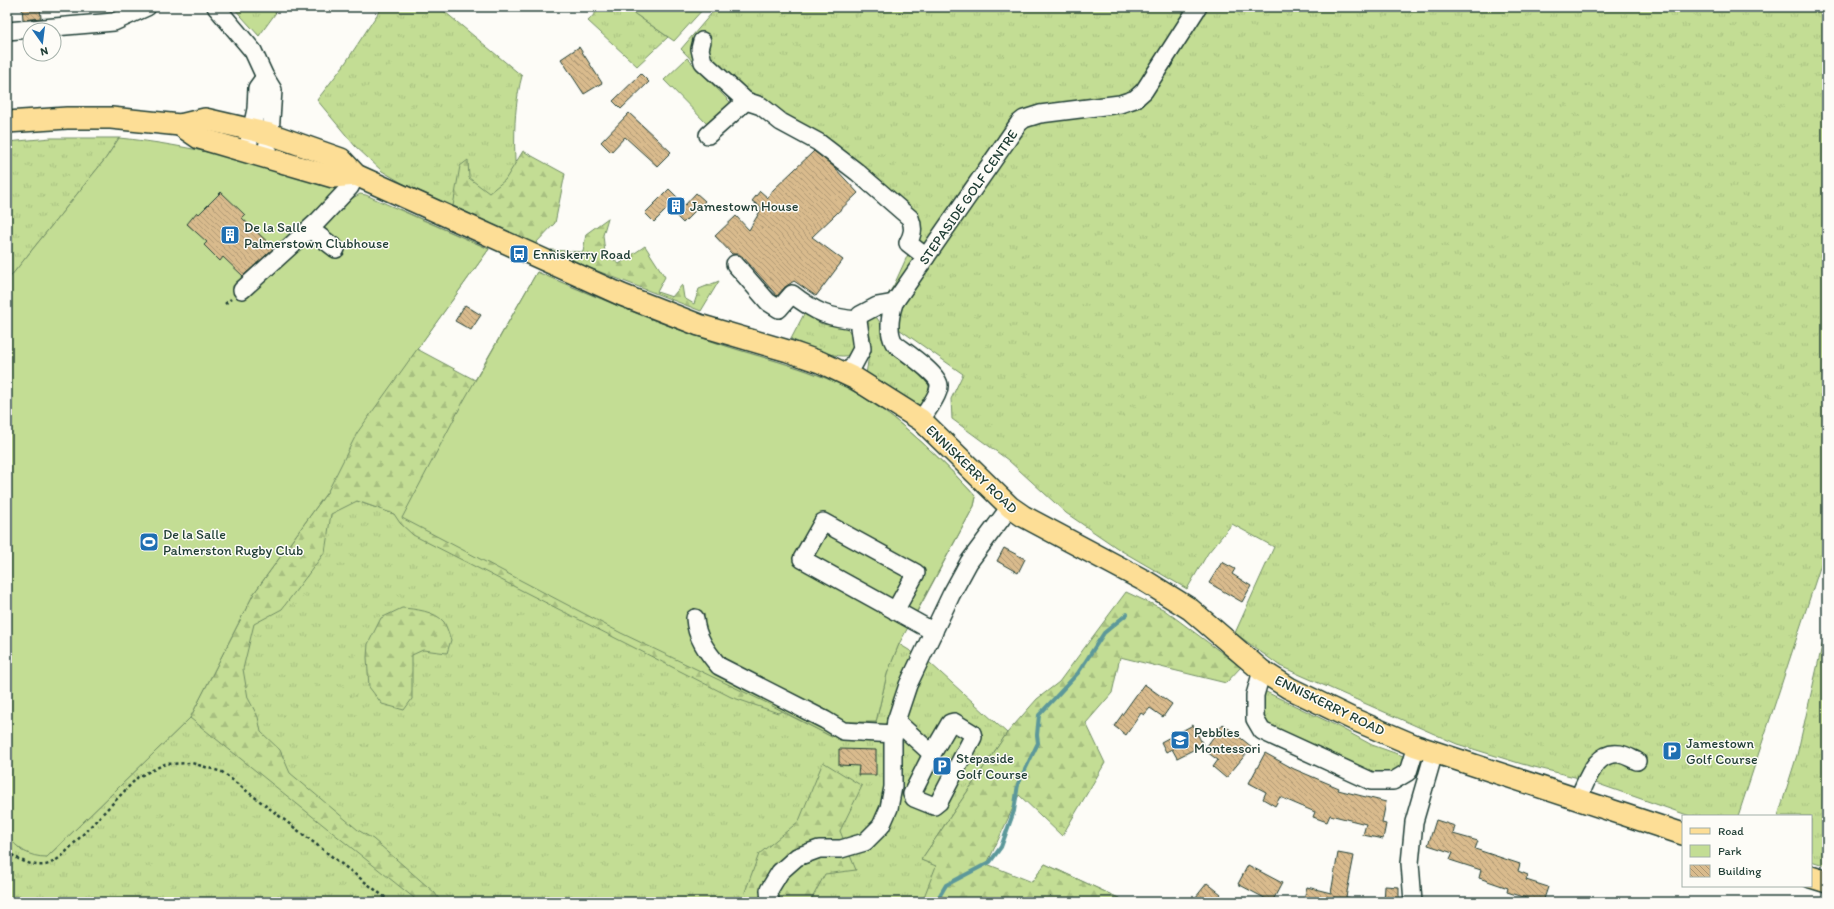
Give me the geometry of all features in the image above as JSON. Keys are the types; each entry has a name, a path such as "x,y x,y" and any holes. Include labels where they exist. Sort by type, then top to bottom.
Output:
{"main road":[{"path":"7,122 67,118 111,118 180,124"},
{"name":"ENNISKERRY ROAD","path":"180,124 205,119 261,132 341,159 356,175 622,295 699,325 788,350 820,362 848,375 921,420 1010,507 1023,516 1145,581 1190,609 1262,672 1289,688 1355,720 1425,750 1682,834"},
{"name":"ENNISKERRY ROAD","path":"180,124 200,138 333,177 356,175"},
{"path":"1812,877 1827,882"}],"street":[{"path":"7,31 114,22 148,7"},
{"path":"216,7 252,51 273,90 256,154"},
{"name":"STEPASIDE GOLF CENTRE","path":"894,303 1019,123 1024,119 1040,114 1120,104 1135,100 1144,91 1198,7"},
{"path":"702,41 700,49 703,62 746,101 761,106 781,122 818,142 857,172 910,218 913,227 912,236 908,243 926,257"},
{"path":"708,135 746,101"},
{"path":"242,290 310,229 350,187 356,175"},
{"path":"310,229 336,250"},
{"path":"735,264 768,302 779,309 792,294 810,309 844,319 858,320"},
{"path":"848,375 862,349 858,320 860,315 877,306 894,303 890,319 891,338 894,343 935,376 939,383 938,392 921,420"},
{"path":"770,902 769,890 780,872 797,857 819,849 841,849 865,842 881,826 889,808 893,787 895,728 908,685 969,562 1010,507"},
{"path":"895,611 916,573 823,522 802,559 895,611 934,632"},
{"path":"695,618 696,630 708,653 719,666 825,720 843,731 895,728 932,754"},
{"path":"1262,672 1255,695 1255,719 1262,731 1371,781 1393,781 1408,772 1425,750"},
{"path":"954,722 972,733 973,737 939,802 934,806 914,798 912,794 932,754 950,723 954,722"},
{"path":"1413,902 1410,863 1414,822 1425,750"},
{"path":"1578,799 1594,766 1601,758 1612,754 1621,754 1638,761"}],"path":[{"path":"7,851 12,856 30,864 50,864 62,856 138,777 165,764 192,763 222,772 391,902"}],"green space":[{"path":"233,7 280,7 259,36"},
{"path":"382,7 439,7 522,76 516,107 515,122 517,202 465,212 402,183 382,171 355,146 317,100 344,65"},
{"path":"601,7 625,7 668,37 637,66 588,21"},
{"path":"625,7 705,7 674,41"},
{"path":"717,7 1827,7 1827,546 1738,815 1687,815 1587,780 1522,764 1457,744 1280,666 1235,633 1274,547 1232,524 1208,553 1187,589 1120,550 1066,513 1008,460 952,419 951,399 963,374 876,313 894,285 920,228 757,98 735,105 681,49"},
{"path":"687,58 734,106 711,128 664,80"},
{"path":"51,138 119,138 106,158 7,281 7,142"},
{"name":"De la Salle Palmerston Rugby Club","path":"119,138 199,150 252,162 330,183 335,191 351,199 360,194 366,195 489,249 357,433 328,491 254,593 190,718 47,857 40,857 24,851 7,836 7,281 106,158"},
{"path":"523,151 565,174 555,223 535,244 453,206 460,166 468,160 469,178 489,193 505,180"},
{"path":"399,209 489,249 417,349 475,380 537,272 667,325 730,347 808,371 845,387 879,408 909,431 937,456 976,497 974,506 917,612 904,604 784,710 778,713 731,697 413,535 400,523 394,514 357,501 331,514 325,552 282,609 254,624 243,669 248,698 258,717 261,732 280,750 290,773 358,830 373,839 435,893 441,902 419,902 190,718 254,593 328,491"},
{"path":"608,218 603,235 605,253 619,264 645,246 665,277 657,292 672,297 682,285 684,298 694,304 699,289 719,281 701,311 590,268 551,250 583,252 586,234"},
{"path":"537,272 667,325 730,347 808,371 845,387 879,408 909,431 937,456 976,497 974,506 899,644 887,674 876,722 841,722 832,737 765,702 621,633 402,518 463,402"},
{"path":"805,312 820,323 827,325 840,325 848,330 851,333 854,344 853,352 847,356 828,354 791,339"},
{"path":"873,316 877,318 880,324 882,338 889,350 907,365 926,376 929,389 919,409 866,375 871,340 867,322"},
{"name":"Stepaside Golf Course","path":"328,491 394,514 832,737 841,722 876,722 887,674 899,644 930,663 1007,733 921,860 1022,896 1045,864 1127,902 7,902 7,836 22,851 47,857 190,718 254,593"},
{"path":"1126,592 1163,609 1241,667 1226,683 1120,657 1112,693 1086,723 1105,763 1062,836 1019,795 987,864 1032,882 1045,864 1127,902 922,902 936,866 921,860 1007,733 1037,699 1059,682"},
{"path":"402,608 424,611 440,618 445,624 451,640 447,653 423,650 412,655 412,699 404,710 382,704 369,687 367,657 368,644 381,618"},
{"path":"1827,624 1827,866 1812,861 1812,815 1778,815 1797,755"},
{"path":"1262,690 1335,725 1372,745 1409,758 1401,771 1385,774 1362,769 1263,724"},
{"path":"823,762 862,786 840,831 856,870 825,874 810,902 747,902 745,892 759,854 799,821"}],"building":[{"path":"22,7 40,7 41,18 23,20"},
{"path":"579,47 602,83 584,94 561,59"},
{"path":"641,74 649,82 621,109 613,101"},
{"path":"629,113 671,152 657,166 625,137 611,152 601,142"},
{"path":"814,151 833,166 858,193 812,237 843,260 816,296 794,281 785,287 777,296 743,257 738,254 732,254 715,236 736,216 749,230 762,208 752,201 760,191 768,198 773,190"},
{"name":"Jamestown House","path":"669,189 685,205 696,193 705,201 683,223 668,208 654,222 645,213"},
{"name":"De la Salle Palmerstown Clubhouse","path":"221,192 245,215 242,218 274,248 243,276 223,257 220,261 204,245 207,242 187,224 197,212 199,214"},
{"path":"465,305 481,315 471,330 455,321"},
{"path":"1004,548 1025,559 1018,573 997,561"},
{"path":"1222,562 1235,569 1232,574 1251,586 1242,602 1209,583"},
{"path":"1144,684 1172,704 1163,717 1150,708 1144,715 1141,713 1126,735 1114,726"},
{"path":"1223,724 1252,747 1226,778 1213,767 1218,760 1204,750"},
{"name":"Pebbles Montessori","path":"1193,725 1203,745 1177,758 1172,749 1166,752 1161,742"},
{"path":"839,749 876,750 876,775 858,775 859,766 839,765"},
{"path":"1265,753 1294,769 1339,788 1338,790 1386,802 1382,823 1386,824 1383,839 1363,835 1366,824 1330,815 1327,822 1313,817 1315,812 1280,797 1275,806 1263,799 1266,792 1249,783"},
{"path":"1436,820 1455,826 1453,834 1478,841 1475,849 1520,864 1518,871 1528,875 1526,880 1548,887 1543,902 1538,902 1507,892 1508,888 1479,878 1481,870 1450,860 1453,853 1428,845"},
{"path":"1338,853 1354,856 1346,897 1350,898 1350,902 1303,902 1307,887 1331,893"},
{"path":"1248,865 1282,883 1272,902 1238,884"},
{"path":"1207,883 1221,894 1215,902 1192,902"},
{"path":"1385,886 1399,887 1399,902 1384,902"}],"waterway":[{"path":"936,902 946,885 990,862 1001,847 1014,811 1018,784 1038,743 1037,735 1039,715 1078,673 1104,633 1127,614"}],"place":[{"name":"Jamestown House","path":"676,206"},
{"name":"De la Salle Palmerstown Clubhouse","path":"230,235"},
{"name":"Enniskerry Road","path":"519,254"},
{"name":"De la Salle Palmerston Rugby Club","path":"149,542"},
{"name":"Pebbles Montessori","path":"1180,740"},
{"name":"Jamestown Golf Course","path":"1672,751"},
{"name":"Stepaside Golf Course","path":"942,766"}]}
